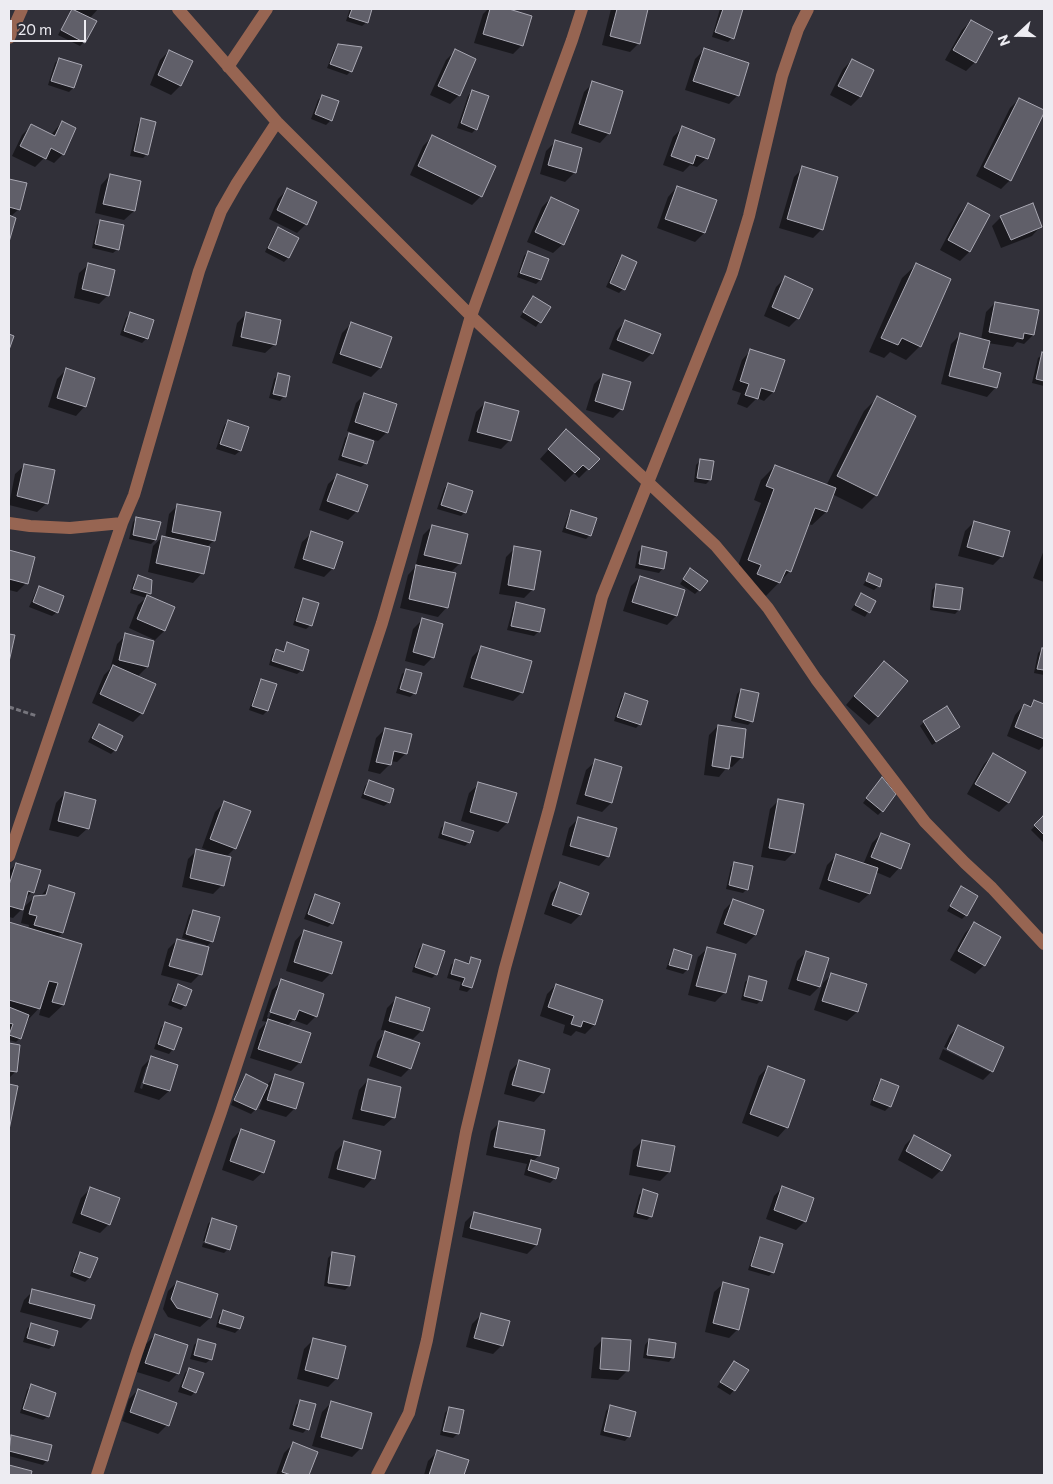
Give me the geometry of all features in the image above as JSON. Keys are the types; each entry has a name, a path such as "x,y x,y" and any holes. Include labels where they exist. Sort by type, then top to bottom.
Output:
{"street":[{"path":"9,38 22,9"},
{"path":"178,9 228,68 278,122 471,316 715,545 768,608 816,679 925,822 964,863 992,888 1044,944"},
{"path":"228,68 267,9"},
{"path":"98,1475 140,1343 221,1112 382,623 471,316 582,9"},
{"path":"377,1475 409,1413 427,1340 466,1132 482,1064 505,968 549,809 598,611 608,580 732,272 749,216 782,76 798,29 808,9"},
{"path":"9,856 122,523 134,494 199,271 220,211 278,122"},
{"path":"9,522 30,526 70,528 122,523"}],"path":[{"path":"9,707 55,722"}],"building":[{"path":"72,9 97,21 85,43 61,30"},
{"path":"352,9 372,9 368,23 349,17"},
{"path":"490,9 509,9 532,16 523,46 483,34"},
{"path":"617,9 648,9 640,44 610,36"},
{"path":"723,9 743,9 734,39 715,32"},
{"path":"971,20 993,32 976,63 953,50"},
{"path":"338,44 362,47 352,72 330,64"},
{"path":"704,48 749,63 739,96 693,81"},
{"path":"455,49 476,59 460,96 438,86"},
{"path":"169,50 193,61 181,86 158,75"},
{"path":"59,58 82,65 74,88 51,81"},
{"path":"852,59 874,70 861,97 838,86"},
{"path":"592,81 623,91 610,134 579,124"},
{"path":"472,90 489,96 477,130 461,123"},
{"path":"322,95 339,101 332,121 315,114"},
{"path":"1019,98 1044,110 1044,113 1011,181 984,167"},
{"path":"141,118 156,122 148,155 134,151"},
{"path":"62,121 76,128 64,155 51,148 46,159 20,146 31,124 55,136"},
{"path":"682,126 715,139 708,159 696,155 693,164 671,156"},
{"path":"432,135 496,166 482,197 418,166"},
{"path":"555,140 582,148 576,173 548,165"},
{"path":"802,166 838,177 823,230 787,219"},
{"path":"110,174 141,181 135,211 103,204"},
{"path":"9,179 27,183 20,210 9,207"},
{"path":"677,186 717,200 705,233 665,219"},
{"path":"287,188 317,202 307,225 277,210"},
{"path":"551,197 579,210 564,245 535,232"},
{"path":"968,203 990,215 970,252 948,240"},
{"path":"1033,203 1042,227 1011,240 1000,216"},
{"path":"9,215 16,218 9,242"},
{"path":"100,220 124,225 119,250 95,244"},
{"path":"278,227 299,238 289,258 268,248"},
{"path":"528,251 549,259 541,280 520,273"},
{"path":"622,255 637,262 625,290 610,283"},
{"path":"88,263 115,270 109,296 82,289"},
{"path":"916,263 951,279 921,347 902,338 898,345 881,338"},
{"path":"785,276 813,289 799,319 772,307"},
{"path":"533,296 551,307 541,323 523,312"},
{"path":"995,302 1039,310 1034,335 1024,333 1023,339 989,332"},
{"path":"130,312 154,320 148,339 124,331"},
{"path":"246,312 281,320 276,345 241,337"},
{"path":"625,320 661,334 653,354 617,340"},
{"path":"351,322 392,337 381,368 340,354"},
{"path":"960,333 990,341 983,368 1001,373 997,388 949,376"},
{"path":"9,334 14,336 9,350"},
{"path":"750,349 785,360 774,392 761,388 758,399 745,395 749,384 740,381"},
{"path":"1042,352 1044,353 1044,381 1036,379"},
{"path":"66,368 95,378 86,407 57,398"},
{"path":"278,373 290,376 286,397 273,394"},
{"path":"603,374 631,382 623,410 595,401"},
{"path":"364,393 397,404 388,433 355,422"},
{"path":"877,396 916,416 877,496 837,476"},
{"path":"485,402 519,411 511,441 477,432"},
{"path":"228,420 249,427 241,451 220,444"},
{"path":"566,429 600,459 589,470 583,465 575,473 548,449"},
{"path":"349,433 374,441 367,464 342,456"},
{"path":"700,459 714,461 711,480 697,478"},
{"path":"24,464 55,470 48,504 17,496"},
{"path":"775,465 836,488 827,512 815,508 791,572 786,570 780,583 757,574 761,565 748,560 774,489 766,486"},
{"path":"337,474 368,485 358,512 327,501"},
{"path":"448,483 473,491 466,513 441,505"},
{"path":"177,504 221,512 215,541 172,532"},
{"path":"571,510 597,518 591,536 566,528"},
{"path":"136,517 161,522 156,540 133,535"},
{"path":"974,521 1010,531 1003,557 967,547"},
{"path":"432,525 468,534 461,564 424,555"},
{"path":"311,531 343,542 334,569 303,559"},
{"path":"162,536 210,547 204,574 156,563"},
{"path":"514,546 541,551 534,590 508,585"},
{"path":"642,546 667,552 664,569 639,564"},
{"path":"9,550 35,557 28,584 9,579"},
{"path":"416,565 456,573 448,608 409,599"},
{"path":"690,568 708,581 700,591 683,579"},
{"path":"869,573 882,579 880,587 866,581"},
{"path":"138,575 152,580 151,594 133,589"},
{"path":"640,576 685,590 677,616 632,602"},
{"path":"936,584 963,588 960,610 933,607"},
{"path":"39,586 64,596 58,613 33,602"},
{"path":"861,593 876,601 870,613 855,605"},
{"path":"147,595 175,607 165,631 137,619"},
{"path":"303,598 319,603 312,626 296,621"},
{"path":"516,602 545,609 540,632 511,626"},
{"path":"422,618 443,624 434,658 413,652"},
{"path":"125,633 154,641 148,667 119,660"},
{"path":"9,634 15,635 9,662"},
{"path":"287,642 309,650 303,671 272,661 276,649 284,652"},
{"path":"481,646 532,661 523,693 471,678"},
{"path":"1042,648 1044,648 1044,670 1037,669"},
{"path":"884,661 908,681 878,717 854,696"},
{"path":"113,665 156,684 143,714 100,694"},
{"path":"406,669 422,673 416,694 400,689"},
{"path":"261,679 277,684 268,711 252,706"},
{"path":"741,689 759,693 753,722 735,717"},
{"path":"625,693 648,701 641,725 617,717"},
{"path":"1034,700 1044,704 1044,739 1015,727 1024,704 1031,707"},
{"path":"947,706 960,727 936,742 923,721"},
{"path":"99,724 123,736 116,751 92,738"},
{"path":"718,725 746,729 743,758 731,756 729,769 712,766"},
{"path":"385,728 412,734 407,754 394,751 391,765 376,762"},
{"path":"993,753 1026,772 1009,803 975,784"},
{"path":"595,759 622,767 612,803 585,795"},
{"path":"882,777 896,794 883,812 866,798"},
{"path":"369,780 394,789 390,803 364,794"},
{"path":"478,782 517,793 508,823 470,812"},
{"path":"65,792 96,800 89,829 58,821"},
{"path":"778,799 804,804 795,853 769,848"},
{"path":"224,801 251,811 236,849 210,839"},
{"path":"1043,816 1044,818 1044,835 1034,825"},
{"path":"578,817 617,828 609,857 570,846"},
{"path":"445,822 474,831 470,843 442,834"},
{"path":"881,833 910,844 901,869 871,857"},
{"path":"196,849 231,857 224,886 190,878"},
{"path":"836,854 878,868 870,894 828,880"},
{"path":"734,862 753,866 748,890 729,885"},
{"path":"16,863 41,870 34,893 28,891 23,910 9,906 9,885"},
{"path":"560,882 589,893 581,915 552,905"},
{"path":"49,885 75,893 63,933 34,925 37,916 29,914 34,896 46,895"},
{"path":"961,886 978,896 967,916 950,906"},
{"path":"315,894 340,903 333,924 308,914"},
{"path":"733,899 764,910 756,935 724,924"},
{"path":"193,910 220,917 213,942 186,934"},
{"path":"9,922 82,944 64,1005 52,1002 58,983 49,981 40,1009 9,1000"},
{"path":"974,922 1001,937 985,966 958,951"},
{"path":"304,930 342,942 332,974 294,962"},
{"path":"177,939 209,947 202,975 169,966"},
{"path":"423,944 445,951 437,975 415,967"},
{"path":"707,947 736,954 726,993 696,986"},
{"path":"674,949 692,955 688,970 669,965"},
{"path":"806,951 829,958 820,987 797,980"},
{"path":"471,957 481,960 472,988 462,985 465,978 451,974 455,959 469,964"},
{"path":"831,973 867,984 858,1012 822,1001"},
{"path":"749,976 767,981 762,1001 744,996"},
{"path":"281,979 324,994 317,1017 299,1010 295,1020 270,1012"},
{"path":"178,984 192,990 186,1006 172,1001"},
{"path":"556,984 603,1000 595,1025 583,1021 581,1027 571,1024 574,1016 548,1007"},
{"path":"396,997 430,1008 423,1031 389,1021"},
{"path":"9,1007 29,1015 21,1039 9,1035 13,1024 9,1023"},
{"path":"268,1019 311,1033 301,1063 258,1049"},
{"path":"165,1022 182,1028 174,1050 158,1044"},
{"path":"958,1025 1004,1047 993,1072 947,1049"},
{"path":"385,1031 420,1043 411,1069 377,1057"},
{"path":"9,1043 20,1045 17,1072 9,1071"},
{"path":"151,1056 178,1065 170,1091 143,1083"},
{"path":"519,1060 550,1069 544,1093 512,1085"},
{"path":"768,1066 805,1080 788,1128 750,1114"},
{"path":"246,1074 268,1085 256,1110 234,1100"},
{"path":"275,1074 304,1083 296,1109 267,1100"},
{"path":"368,1079 401,1087 395,1118 361,1110"},
{"path":"881,1079 899,1086 891,1107 873,1100"},
{"path":"9,1084 18,1086 9,1130"},
{"path":"499,1121 545,1130 540,1156 494,1147"},
{"path":"241,1129 275,1141 264,1173 230,1161"},
{"path":"914,1135 951,1155 942,1171 906,1151"},
{"path":"642,1140 675,1146 670,1172 637,1166"},
{"path":"344,1141 381,1151 375,1179 337,1169"},
{"path":"531,1160 559,1168 556,1179 528,1170"},
{"path":"782,1186 814,1198 806,1222 774,1210"},
{"path":"90,1187 120,1198 110,1225 81,1214"},
{"path":"643,1189 658,1194 652,1217 637,1213"},
{"path":"474,1212 541,1229 537,1245 470,1228"},
{"path":"212,1218 237,1226 230,1250 205,1242"},
{"path":"760,1237 783,1244 774,1273 751,1266"},
{"path":"80,1252 98,1258 90,1278 73,1272"},
{"path":"332,1252 355,1256 350,1286 328,1283"},
{"path":"177,1281 218,1294 211,1318 177,1308 171,1299"},
{"path":"723,1282 749,1289 739,1330 713,1323"},
{"path":"32,1289 95,1305 91,1319 29,1303"},
{"path":"223,1310 244,1317 240,1329 219,1323"},
{"path":"481,1313 510,1321 503,1346 474,1338"},
{"path":"31,1323 58,1331 54,1346 27,1338"},
{"path":"155,1334 188,1345 179,1374 145,1363"},
{"path":"313,1338 346,1346 338,1379 305,1370"},
{"path":"602,1338 631,1340 629,1371 600,1369"},
{"path":"198,1339 216,1344 212,1360 194,1355"},
{"path":"649,1339 676,1343 674,1358 647,1355"},
{"path":"734,1361 749,1370 735,1391 720,1382"},
{"path":"189,1368 204,1373 196,1393 182,1387"},
{"path":"31,1384 56,1393 49,1417 23,1409"},
{"path":"138,1389 177,1403 169,1426 130,1412"},
{"path":"300,1400 316,1404 309,1430 293,1425"},
{"path":"331,1401 372,1413 362,1449 321,1437"},
{"path":"610,1405 636,1412 630,1437 604,1431"},
{"path":"449,1407 464,1410 459,1434 443,1431"},
{"path":"11,1435 52,1445 48,1461 9,1451"},
{"path":"293,1442 318,1452 309,1475 291,1475 282,1472"},
{"path":"437,1450 469,1460 464,1475 429,1475"},
{"path":"9,1465 32,1471 31,1475 9,1475"}]}
